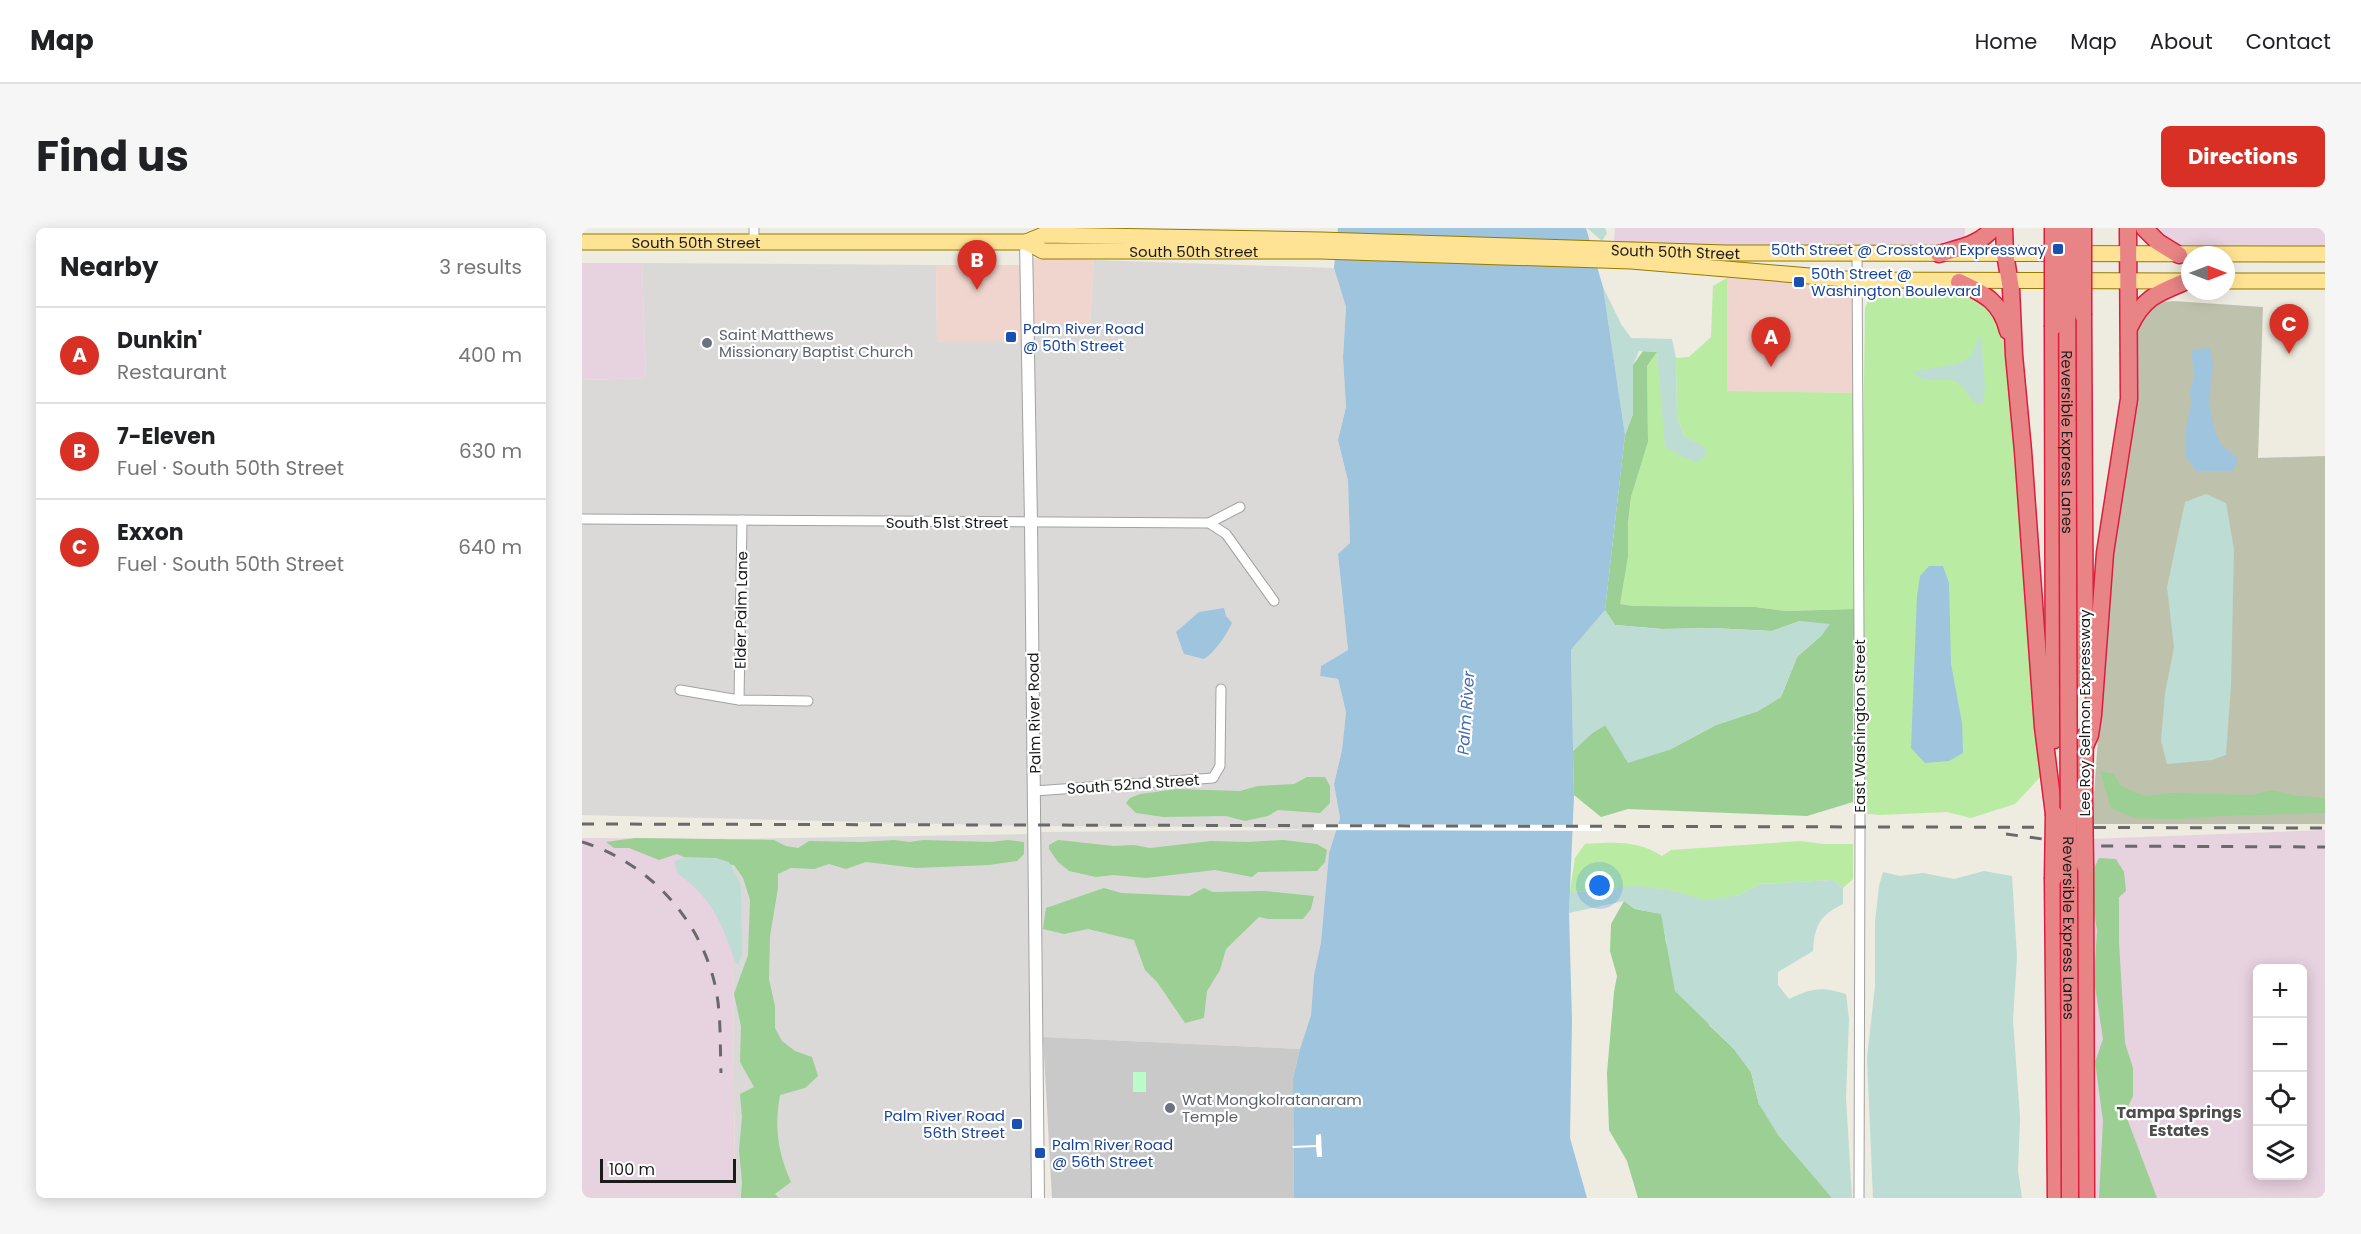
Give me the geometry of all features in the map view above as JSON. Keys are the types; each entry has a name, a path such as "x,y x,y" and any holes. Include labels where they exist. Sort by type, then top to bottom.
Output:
{"highway":[{"path":"1939,254 1971,245 1993,228"},
{"path":"2004,228 2052,793"},
{"name":"Lee Roy Selmon Expressway","path":"2053,228 2052,793 2056,1198"},
{"name":"Reversible Express Lanes","path":"2067,228 2070,1198"},
{"name":"Lee Roy Selmon Expressway","path":"2083,228 2086,1198"},
{"path":"2085,746 2090,735 2093,715 2105,553 2128,412 2130,327 2128,228"},
{"path":"2144,228 2158,242 2179,255"},
{"path":"1959,282 1988,297 2000,309 2004,315 2014,355"},
{"path":"2130,327 2146,301 2156,294 2181,284"}],"main road":[{"name":"South 50th Street","path":"582,242 754,235 1026,235 1043,251 1320,245 1631,256 1725,253 2325,254"},
{"name":"South 50th Street","path":"1631,256 1857,280 2181,281"},
{"path":"2235,281 2325,281"}],"street":[{"name":"Palm River Road","path":"1026,235 1032,522 1038,1198"},
{"name":"East Washington Street","path":"1857,253 1860,816 1859,1198"},
{"path":"1240,507 1209,523 1226,534 1274,601"},
{"name":"South 51st Street","path":"582,519 1209,523"},
{"name":"Elder Palm Lane","path":"739,700 742,520"},
{"name":"South 52nd Street","path":"1035,791 1213,778 1220,765 1221,689"},
{"path":"680,690 739,700 808,701"}],"shaded area":[{"path":"1587,228 1605,228 1607,233 1602,241"},
{"path":"1615,228 1965,228 1965,254 1624,255 1614,240"},
{"path":"2148,228 2325,228 2325,256 2235,255 2235,246 2181,246 2181,249"},
{"path":"1027,258 1094,260 1090,323 1029,323"},
{"path":"1094,260 1334,268 1346,307 1343,357 1346,407 1338,440 1348,481 1350,543 1338,555 1348,650 1321,666 1320,676 1338,679 1346,712 1342,750 1334,784 1340,818 1329,853 1321,942 1314,975 1311,1015 1300,1049 1043,1037 1038,832 1314,830 1245,827 1037,826 1029,323 1090,323"},
{"path":"582,263 642,263 646,378 582,380"},
{"path":"642,263 936,265 937,342 1023,342 1026,518 649,515 582,517 582,380 646,378"},
{"path":"936,265 1020,265 1023,342 937,342"},
{"path":"1727,278 1857,282 1856,393 1727,391"},
{"path":"1603,287 1621,324 1631,338 1672,339 1676,358 1677,418 1685,437 1705,447 1705,457 1696,462 1665,447 1657,352 1639,351 1633,365 1633,414 1625,435"},
{"path":"2164,302 2263,307 2258,458 2325,456 2325,824 2092,824 2109,580 2122,484 2135,416 2138,323 2144,312"},
{"path":"1981,336 1985,387 1983,403 1976,404 1956,382 1945,379 1924,379 1913,372 1966,360 1972,355"},
{"path":"2206,494 2226,503 2234,549 2231,686 2226,755 2212,760 2167,764 2161,741 2165,693 2174,648 2167,587 2185,502"},
{"path":"582,520 1028,523 1033,826 582,815"},
{"path":"1605,610 1615,625 1662,629 1712,628 1772,631 1800,621 1830,624 1822,635 1797,657 1781,697 1758,711 1716,725 1669,750 1628,763 1605,725 1592,733 1573,751 1571,650"},
{"path":"2325,830 2325,1198 2087,1198 2090,839"},
{"path":"1031,834 1038,1198 735,1198 732,839"},
{"path":"582,838 732,839 735,1198 582,1198"},
{"path":"686,857 716,858 729,862 741,885 742,953 738,965 720,922 709,904 677,873 675,861"},
{"path":"1984,871 2012,876 2017,957 2013,1020 2020,1118 2018,1171 2022,1198 1873,1198 1867,1058 1875,986 1875,922 1883,872 1900,876 1923,873 1954,879"},
{"path":"1833,880 1843,888 1843,904 1823,917 1815,934 1813,951 1778,972 1778,985 1789,999 1817,989 1846,994 1849,1019 1846,1098 1852,1198 1832,1198 1778,1135 1759,1104 1751,1072 1734,1049 1675,991 1661,914 1635,909 1624,901 1569,913 1570,891 1594,892 1639,886 1667,889 1706,900 1739,895 1760,884"},
{"name":"Wat Mongkolratanaram Temple","path":"1043,1037 1300,1049 1293,1078 1294,1198 1052,1198"}],"green space":[{"path":"1727,278 1727,391 1856,393 1856,609 1786,611 1755,607 1620,604 1631,497 1648,442 1647,366 1657,352 1666,446 1694,442 1685,437 1677,418 1676,358 1689,357 1711,337 1713,286"},
{"path":"1935,293 1972,297 1989,308 2002,333 2012,371 2045,772 2015,804 1971,818 1947,812 1880,815 1861,813 1865,308 1870,296"},
{"path":"1643,351 1657,352 1647,366 1648,442 1631,497 1628,556 1620,604 1755,607 1786,611 1856,609 1853,650 1853,802 1807,816 1628,809 1601,817 1574,795 1573,751 1592,733 1605,725 1669,750 1716,725 1758,711 1781,697 1797,657 1822,635 1800,621 1772,631 1712,628 1662,629 1615,625 1605,610 1625,435 1633,414 1633,365"},
{"path":"2100,771 2114,774 2121,786 2145,796 2172,793 2252,795 2272,790 2298,796 2325,798 2325,813 2177,819 2134,818 2111,808"},
{"path":"1307,777 1325,777 1330,786 1330,803 1320,813 1278,810 1268,816 1245,821 1226,816 1163,817 1136,813 1126,803 1130,798 1140,794 1177,789 1240,791 1258,786 1294,784"},
{"path":"635,838 774,840 786,846 798,848 809,841 991,842 1008,840 1024,842 1024,854 1017,861 989,865 916,868 866,862 846,869 829,864 814,869 791,868 778,874 770,936 769,979 775,1006 775,1028 782,1041 795,1051 812,1057 818,1076 805,1088 780,1095 777,1118 778,1140 791,1182 775,1194 779,1198 741,1198 740,1094 754,1087 740,1062 741,1026 734,994 748,955 750,900 743,878 734,865 695,862 677,854 659,860 629,848 614,848 606,842"},
{"path":"1058,840 1150,848 1211,841 1283,840 1317,844 1327,850 1325,862 1317,871 1258,872 1252,877 1215,870 1146,878 1113,875 1096,877 1069,871 1058,862 1049,849 1049,845"},
{"path":"1800,841 1853,844 1853,879 1843,888 1833,880 1760,884 1739,895 1706,901 1667,889 1619,887 1594,892 1570,891 1575,858 1585,844 1635,845 1662,856 1671,850"},
{"path":"2099,858 2116,859 2124,872 2126,891 2119,897 2119,942 2125,1043 2133,1068 2133,1096 2125,1113 2157,1198 2099,1198 2103,1121 2095,1062 2103,1039 2094,980 2097,930 2093,907 2094,868"},
{"path":"1104,888 1121,893 1189,896 1204,888 1213,892 1265,891 1314,896 1311,909 1303,919 1259,917 1226,949 1220,970 1207,991 1204,1018 1185,1023 1157,982 1145,970 1134,940 1088,929 1064,934 1043,929 1046,908"},
{"path":"1624,901 1635,909 1662,914 1666,943 1710,1026 1734,1049 1751,1072 1759,1104 1832,1198 1638,1198 1627,1161 1609,1130 1607,1073 1617,976 1610,951 1611,924"},
{"path":"1133,1072 1146,1072 1146,1092 1133,1092"}],"water":[{"name":"Palm River","path":"1338,228 1586,228 1603,287 1625,435 1605,610 1571,650 1574,795 1569,913 1572,1020 1570,1138 1587,1198 1294,1198 1293,1078 1311,1015 1314,975 1321,942 1329,853 1340,818 1334,784 1342,750 1346,712 1338,679 1320,676 1321,666 1348,650 1338,554 1350,543 1348,481 1338,440 1346,407 1343,357 1346,307 1334,268"},
{"path":"2210,348 2213,365 2209,402 2214,428 2221,444 2238,459 2233,471 2196,471 2185,456 2185,433 2194,376 2191,350"},
{"path":"1929,566 1943,566 1949,583 1951,664 1962,723 1963,753 1949,761 1925,763 1911,748 1917,596 1920,576"},
{"path":"1224,608 1226,616 1232,623 1216,647 1204,659 1184,654 1176,632 1199,612"}],"pier":[{"path":"1313,824 1601,825 1601,831 1313,830"},
{"path":"1321,1134 1322,1157 1317,1157 1316,1147 1293,1148 1292,1146 1316,1145 1316,1135"}],"railway":[{"path":"582,824 2325,828"},
{"path":"2006,834 2094,846 2325,847"},
{"path":"582,842 631,865 652,881 671,900 701,944 711,969 717,995 721,1073"}],"place":[{"name":"50th Street @ Crosstown Expressway","path":"2058,249"},
{"name":"50th Street @ Washington Boulevard","path":"1799,282"},
{"name":"7-Eleven","path":"977,290"},
{"name":"Palm River Road @ 50th Street","path":"1011,337"},
{"name":"Saint Matthews Missionary Baptist Church","path":"707,343"},
{"name":"Exxon","path":"2289,354"},
{"name":"Dunkin'","path":"1771,367"},
{"name":"Wat Mongkolratanaram Temple","path":"1170,1108"},
{"name":"Palm River Road 56th Street","path":"1017,1124"},
{"name":"Palm River Road @ 56th Street","path":"1040,1153"}],"district":[{"name":"Tampa Springs Estates","path":"2179,1121"}]}
